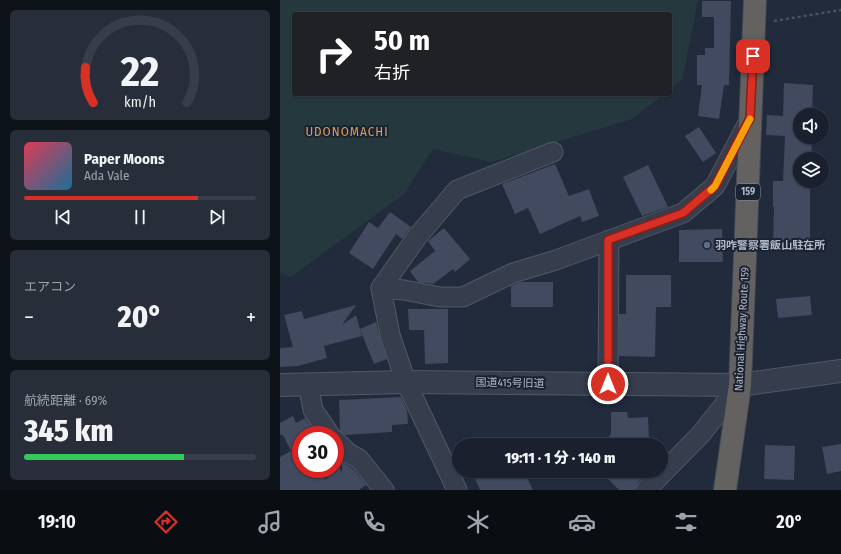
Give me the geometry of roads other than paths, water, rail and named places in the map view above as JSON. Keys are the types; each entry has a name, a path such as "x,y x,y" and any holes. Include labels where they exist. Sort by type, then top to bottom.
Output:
{"highway":[{"name":"National Highway Route 159","path":"725,490 740,384 755,0"}],"street":[{"path":"381,288 463,298 513,273 556,260 683,213 715,186 750,118"},
{"path":"457,490 406,382 390,335 381,288 418,237 457,190 553,152"},
{"path":"608,240 608,384"},
{"name":"国道415号旧道","path":"280,385 406,382 740,384 841,371"},
{"path":"308,384 313,410 324,426"},
{"path":"646,490 701,434 740,384"},
{"path":"344,449 348,453 360,459 384,490"}],"place":[{"name":"羽咋警察署飯山駐在所","path":"707,245"}],"district":[{"name":"UDONOMACHI","path":"347,131"}]}
